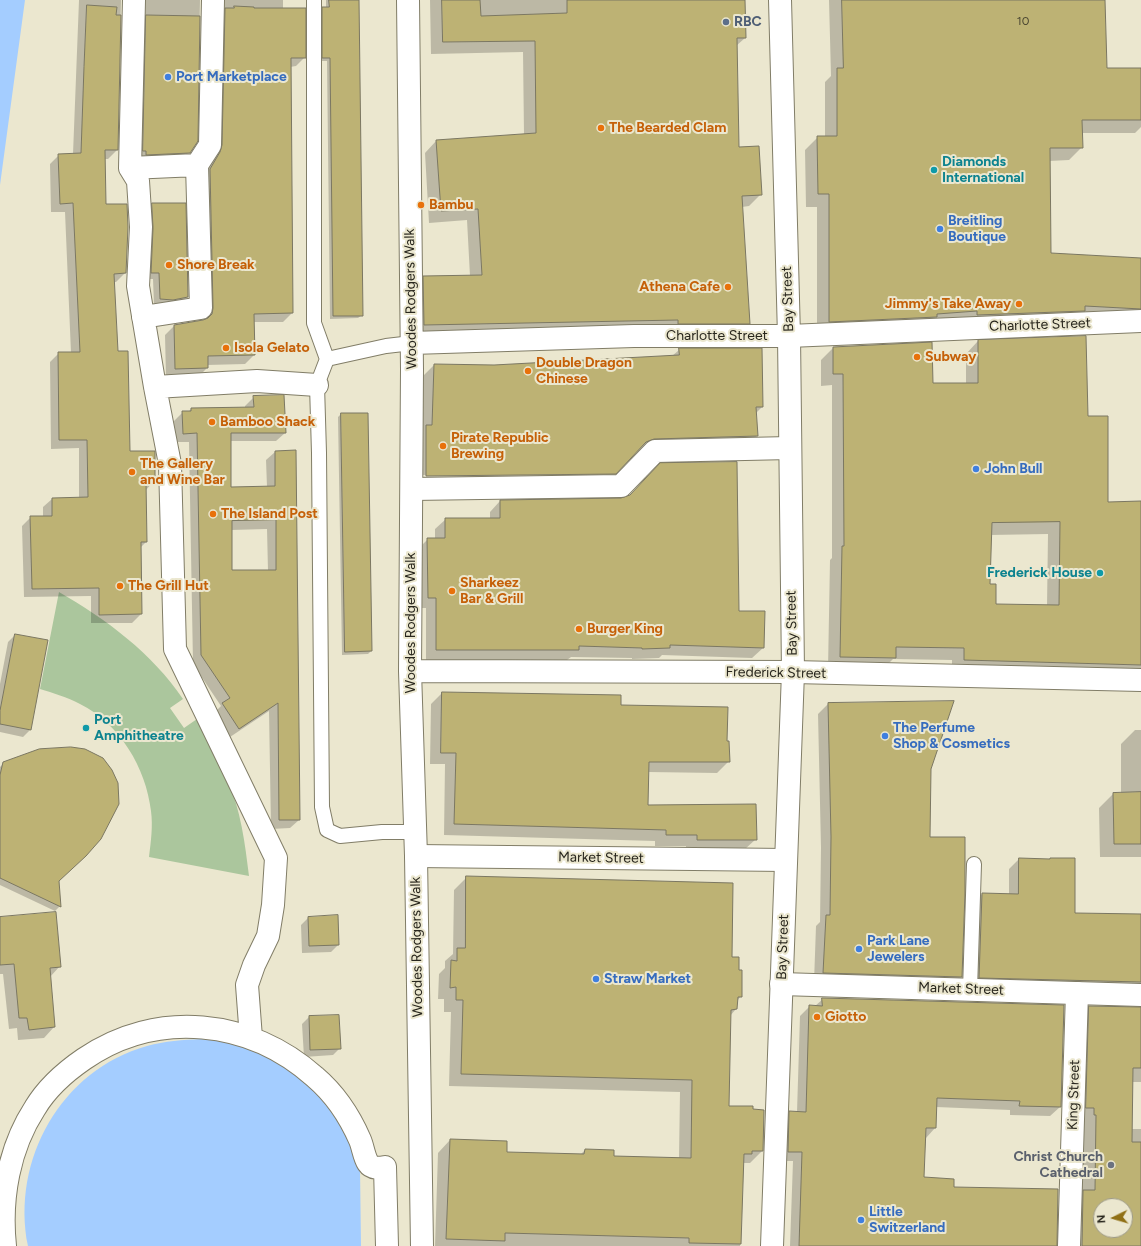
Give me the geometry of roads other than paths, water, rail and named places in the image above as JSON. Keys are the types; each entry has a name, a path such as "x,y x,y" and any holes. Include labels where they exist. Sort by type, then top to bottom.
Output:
{"main road":[{"path":"134,0 130,168 138,181 141,227 138,286 170,464 175,649 276,858 273,905 268,936 254,965 247,985 251,1038"},
{"path":"143,317 201,308 197,165 210,144 213,0"},
{"name":"Woodes Rodgers Walk","path":"408,0 412,343 410,671 416,856 422,1246"},
{"name":"Bay Street","path":"772,1246 793,672 789,336 780,0"},
{"path":"130,168 197,165"},
{"name":"Charlotte Street","path":"412,343 634,336 789,336 1141,321"},
{"path":"155,387 258,381 318,385"},
{"path":"412,489 621,486 655,451 790,448"},
{"name":"Frederick Street","path":"410,671 793,672 1141,680"},
{"name":"Market Street","path":"416,856 786,860"},
{"name":"Market Street","path":"781,984 1141,995"},
{"name":"King Street","path":"1069,1246 1077,993"},
{"path":"4,1246 2,1208 4,1181 11,1155 22,1130 36,1107 52,1086 72,1067 94,1052 119,1040 145,1032 171,1027 198,1027 225,1030 251,1038 280,1051 296,1061 316,1077 334,1095 360,1140 368,1164 374,1168 384,1167 387,1246"}],"lane":[{"path":"314,0 314,323 327,359 318,385 320,461 322,807 327,830 340,836 382,832 415,832"},
{"path":"327,359 386,346 412,343"},
{"path":"970,990 974,864"}],"water":[{"path":"0,0 25,0 0,185"},
{"path":"201,1039 228,1042 255,1050 279,1062 322,1096 338,1118 351,1142 360,1168 361,1246 28,1246 25,1214 27,1182 36,1151 49,1123 67,1097 90,1075 116,1058 154,1044"}],"place":[{"name":"RBC","path":"726,22"},
{"name":"Port Marketplace","path":"168,77"},
{"name":"The Bearded Clam","path":"601,128"},
{"name":"Diamonds International","path":"934,170"},
{"name":"Bambu","path":"421,205"},
{"name":"Breitling Boutique","path":"940,229"},
{"name":"Shore Break","path":"169,265"},
{"name":"Athena Cafe","path":"728,287"},
{"name":"Jimmy's Take Away","path":"1019,304"},
{"name":"Isola Gelato","path":"226,348"},
{"name":"Subway","path":"917,357"},
{"name":"Double Dragon Chinese","path":"528,371"},
{"name":"Bamboo Shack","path":"212,422"},
{"name":"Pirate Republic Brewing","path":"443,446"},
{"name":"John Bull","path":"976,469"},
{"name":"The Gallery and Wine Bar","path":"132,472"},
{"name":"The Island Post","path":"213,514"},
{"name":"Frederick House","path":"1100,573"},
{"name":"The Grill Hut","path":"120,586"},
{"name":"Sharkeez Bar & Grill","path":"452,591"},
{"name":"Burger King","path":"579,629"},
{"name":"Port Amphitheatre","path":"86,728"},
{"name":"The Perfume Shop & Cosmetics","path":"885,736"},
{"name":"Park Lane Jewelers","path":"859,949"},
{"name":"Straw Market","path":"596,979"},
{"name":"Giotto","path":"817,1017"},
{"name":"Christ Church Cathedral","path":"1111,1165"},
{"name":"Little Switzerland","path":"861,1220"}]}
